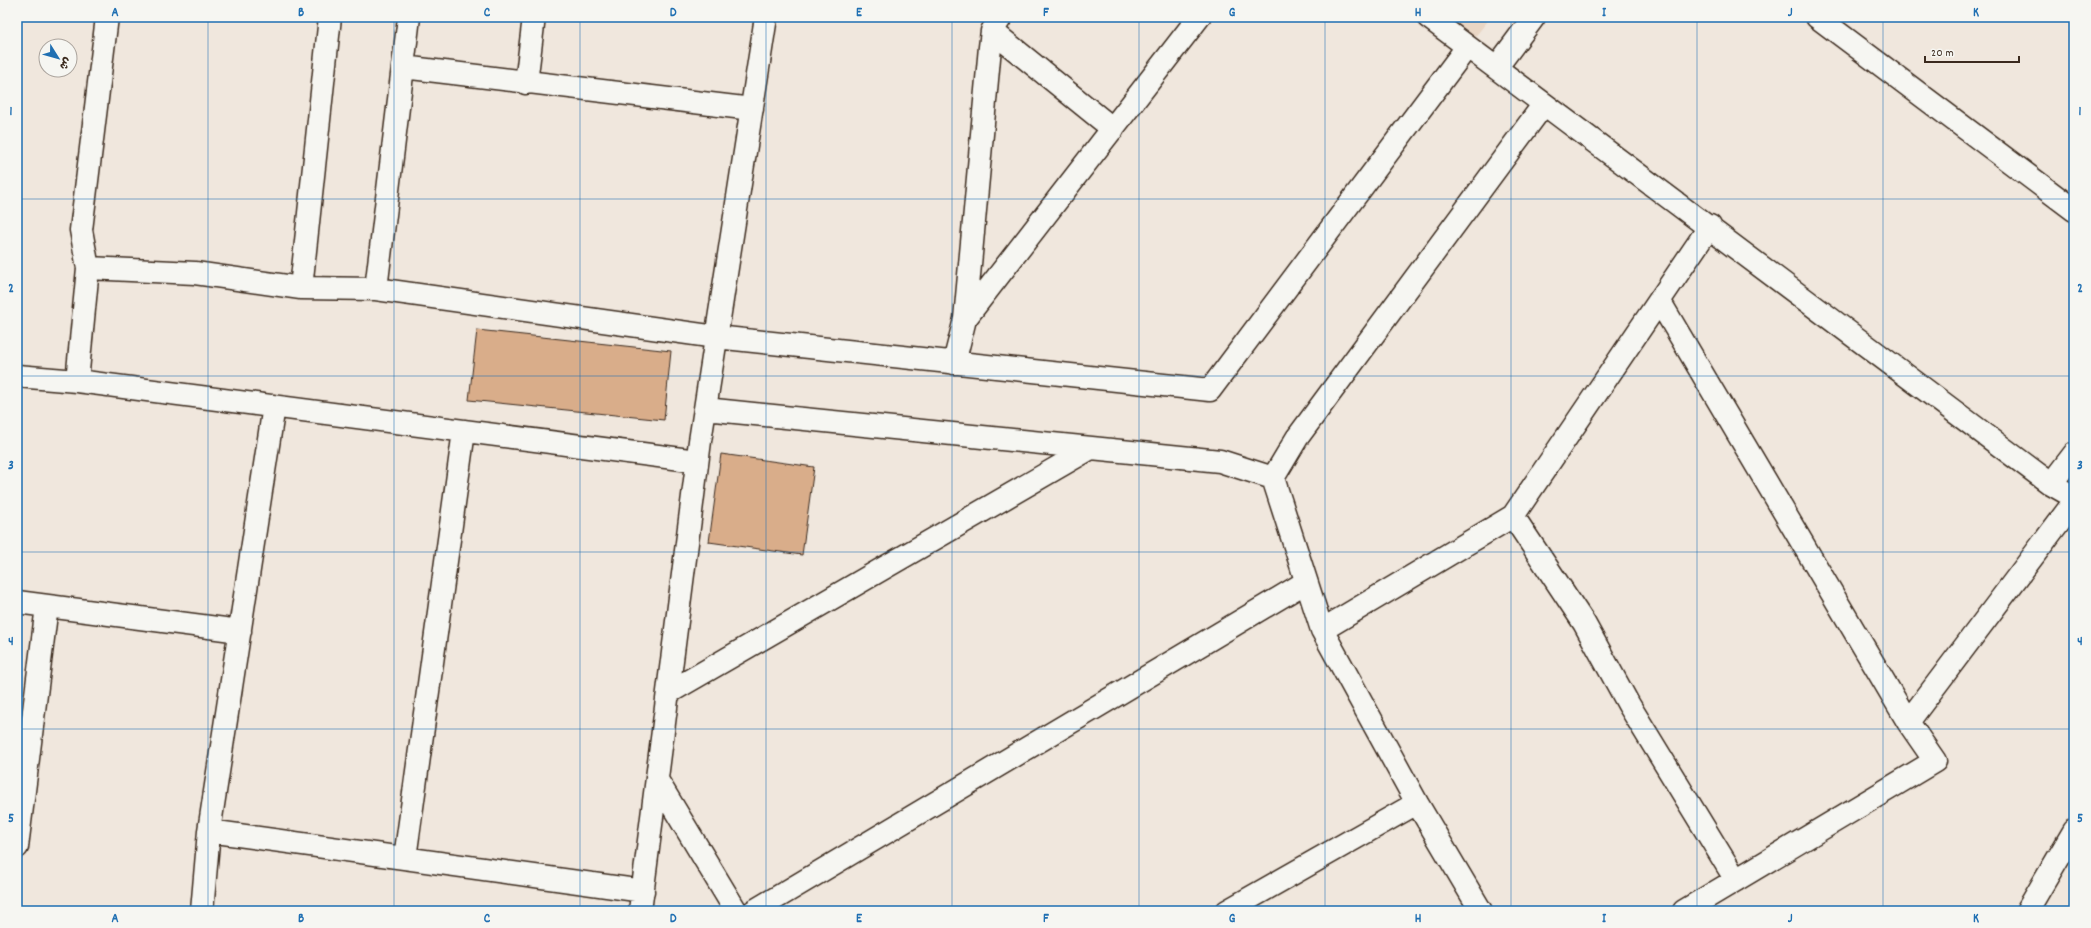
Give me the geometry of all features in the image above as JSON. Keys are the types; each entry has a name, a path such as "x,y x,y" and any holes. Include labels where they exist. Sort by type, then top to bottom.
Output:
{"street":[{"path":"78,381 88,268 81,230 107,17"},
{"path":"301,288 330,17"},
{"path":"376,289 409,17"},
{"path":"526,83 534,17"},
{"path":"209,831 405,858 642,901 697,461 766,17"},
{"path":"965,319 1199,17"},
{"path":"1428,17 1710,226 2051,484 2074,497"},
{"path":"1496,68 1534,17"},
{"path":"1817,17 2074,210"},
{"path":"997,24 1113,129"},
{"path":"954,363 965,319 997,24"},
{"path":"88,268 195,273 301,288 376,289 716,337 1210,390 1468,47"},
{"path":"403,67 752,109"},
{"path":"1481,911 1417,803 1322,630 1273,478 1297,438 1544,104"},
{"path":"1322,630 1513,516 1660,302 1710,226"},
{"path":"1660,302 1908,722 1935,761 1684,911"},
{"path":"17,376 78,381 697,461"},
{"path":"202,911 209,831 274,406"},
{"path":"705,409 1220,461 1273,478"},
{"path":"405,858 464,431"},
{"path":"668,693 1092,448"},
{"path":"2051,484 2074,454"},
{"path":"1908,722 2074,502"},
{"path":"1513,516 1584,623 1629,705 1736,880"},
{"path":"754,911 1306,582"},
{"path":"17,602 240,631"},
{"path":"17,848 47,606"},
{"path":"657,780 736,911"},
{"path":"1227,911 1417,803"},
{"path":"2027,911 2074,831"}],"shaded area":[{"path":"1448,17 1491,17 1474,38"}],"building":[{"path":"477,330 671,351 664,420 469,400"},
{"path":"721,454 814,467 802,555 709,542"}]}
